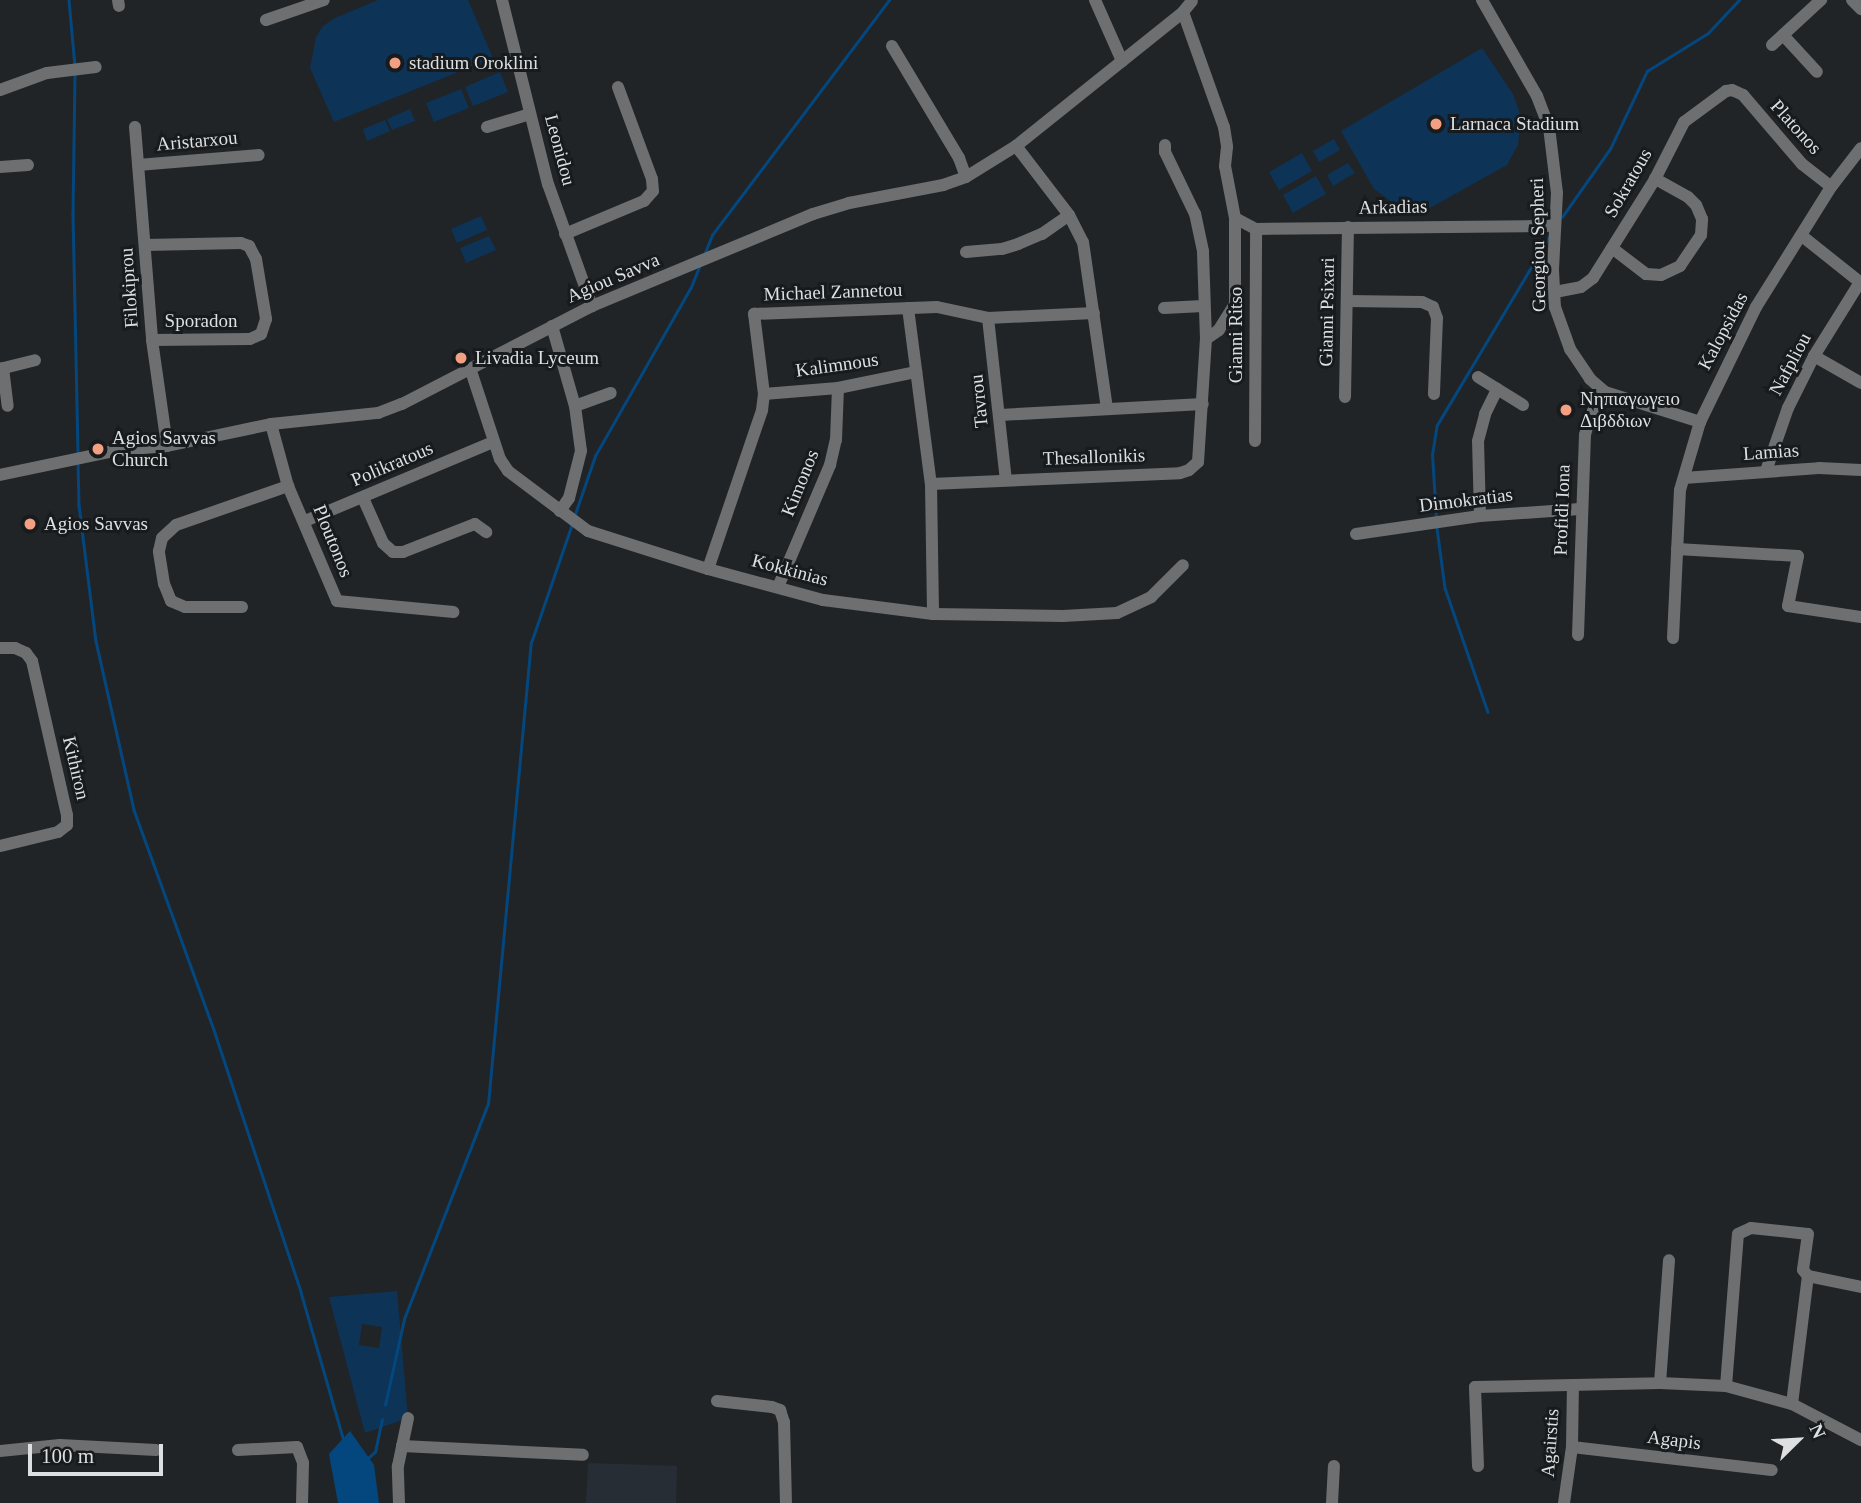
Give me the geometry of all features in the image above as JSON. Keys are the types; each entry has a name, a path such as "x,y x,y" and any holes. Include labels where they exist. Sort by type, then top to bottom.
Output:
{"street":[{"path":"266,20 324,0"},
{"name":"Leonidou","path":"502,0 530,114 565,234 592,306"},
{"path":"1095,0 1122,61"},
{"name":"Agiou Savva","path":"0,475 119,450 167,446 271,424 378,413 402,404 592,306 831,207 943,185 966,177 1016,146 1183,12 1194,0"},
{"name":"Georgiou Sepheri","path":"1482,0 1537,96 1549,127 1555,163 1555,292 1558,319 1570,349 1590,379 1605,392"},
{"path":"1772,46 1821,0"},
{"path":"1852,0 1861,9"},
{"path":"1183,12 1224,127 1227,147 1225,166 1235,218 1235,304 1224,324 1206,339"},
{"path":"1783,36 1817,72"},
{"path":"892,46 958,158 966,177"},
{"path":"0,90 39,75 96,67"},
{"path":"565,234 644,201 653,191 652,178 618,86"},
{"name":"Sokratous","path":"1555,292 1585,285 1612,248 1655,179 1687,119 1723,93 1735,91"},
{"name":"Platonos","path":"1735,91 1746,98 1802,164 1831,187"},
{"path":"487,127 530,114"},
{"name":"Filokiprou","path":"135,127 152,340 167,446"},
{"path":"1000,415 1203,404 1206,339 1200,230 1165,152 1165,145"},
{"path":"1016,146 1069,215 1083,242 1107,408"},
{"name":"Kalopsidas","path":"1673,638 1680,490 1700,422 1756,307 1831,187 1861,148"},
{"name":"Aristarxou","path":"138,165 259,155"},
{"path":"0,167 28,165"},
{"path":"1612,248 1646,274 1661,275 1680,266 1701,235 1702,219 1696,205 1688,197 1655,179"},
{"path":"966,252 1002,249 1018,244 1042,234 1069,215"},
{"name":"Arkadias","path":"1235,218 1256,229 1554,228"},
{"name":"Gianni Psixari","path":"1345,397 1348,227"},
{"name":"Gianni Ritso","path":"1255,441 1256,229"},
{"path":"1802,236 1860,282"},
{"name":"Sporadon","path":"145,245 241,243 249,246 256,259 266,319 261,334 250,339 152,340"},
{"name":"Nafpliou","path":"1766,471 1783,421 1814,356 1860,282"},
{"path":"1347,301 1422,302 1433,307 1437,318 1434,394"},
{"path":"1164,308 1203,306"},
{"name":"Michael Zannetou","path":"708,569 760,418 764,394 754,314 937,307 988,318 1094,313"},
{"path":"908,308 931,484 933,614"},
{"name":"Tavrou","path":"988,318 1006,480"},
{"path":"552,326 575,406 581,451 563,512"},
{"path":"1814,356 1861,383"},
{"path":"8,407 1,368 35,360"},
{"name":"Kokkinias","path":"470,368 494,442 509,471 576,523 620,543 659,551 708,569 823,600 933,614 1063,616 1116,612 1151,597 1182,565"},
{"name":"Kalimnous","path":"764,394 838,388 916,372"},
{"path":"1478,377 1523,405"},
{"name":"Kimonos","path":"778,587 830,465 836,440 838,388"},
{"path":"1480,516 1478,441 1485,414 1497,389"},
{"path":"1605,392 1700,422"},
{"name":"Profidi Iona","path":"1578,635 1580,509 1586,427 1605,392"},
{"path":"575,406 611,393"},
{"name":"Thesallonikis","path":"931,484 1189,470 1198,461 1200,453 1203,404"},
{"name":"Ploutonos","path":"271,424 288,485 337,601 453,612"},
{"name":"Polikratous","path":"305,521 494,442"},
{"name":"Lamias","path":"1684,478 1766,471 1861,470"},
{"path":"242,607 185,607 171,601 163,584 159,551 162,538 176,525 288,485"},
{"path":"363,498 383,543 393,552 403,552 474,524 486,532"},
{"name":"Dimokratias","path":"1356,534 1480,516 1580,509"},
{"path":"1677,549 1798,556 1788,606 1861,617"},
{"name":"Kithiron","path":"0,648 15,648 26,653 32,661 67,815 67,825 58,832 0,846"},
{"path":"1726,1386 1738,1234 1751,1227 1808,1234 1803,1270 1808,1276 1861,1287"},
{"path":"1660,1383 1669,1260"},
{"path":"1792,1404 1808,1276"},
{"path":"1478,1466 1475,1387 1660,1383 1726,1386 1792,1404 1861,1440"},
{"name":"Agairstis","path":"1564,1503 1572,1447 1573,1385"},
{"path":"717,1401 772,1406 780,1410 784,1422 786,1503"},
{"path":"399,1503 397,1475 408,1418"},
{"path":"0,1451 60,1445 156,1450"},
{"path":"402,1446 583,1455"},
{"path":"238,1450 297,1447 303,1463 302,1503"},
{"name":"Agapis","path":"1572,1447 1772,1470"},
{"path":"1332,1503 1334,1466"}],"shaded area":[{"name":"stadium Oroklini","path":"378,0 468,0 493,58 334,122 310,68 316,37 323,26 335,18"},
{"name":"Larnaca Stadium","path":"1482,48 1513,94 1521,117 1518,145 1507,165 1428,209 1393,203 1374,189 1341,131"},
{"path":"500,72 508,92 473,106 465,87"},
{"path":"461,89 469,108 434,122 426,103"},
{"path":"410,109 415,121 392,130 387,119"},
{"path":"385,120 390,131 367,141 363,129"},
{"path":"1334,139 1340,150 1319,162 1313,151"},
{"path":"1302,153 1312,171 1279,190 1269,172"},
{"path":"1348,163 1355,173 1333,186 1327,175"},
{"path":"1316,176 1326,194 1293,213 1283,195"},
{"path":"481,216 487,230 457,243 451,229"},
{"path":"489,236 496,250 466,263 460,248"},
{"path":"397,1291 408,1418 365,1433 329,1297","holes":["362,1324 382,1327 379,1348 359,1345"]},
{"path":"350,1431 374,1465 379,1503 338,1503 329,1454"},
{"path":"588,1463 677,1466 676,1503 586,1503"}],"waterway":[{"path":"69,0 75,66"},
{"path":"704,255 712,235 889,0"},
{"path":"1562,217 1610,149 1647,71 1708,33 1739,0"},
{"path":"75,73 73,214 78,455"},
{"path":"1436,518 1432,455 1437,425 1549,237"},
{"path":"574,517 595,456 691,287 699,267"},
{"path":"78,461 79,505 96,641 134,810 215,1033 301,1292 344,1441"},
{"path":"385,1405 404,1319 488,1104 531,643 572,524"},
{"path":"1437,528 1445,588 1488,712"},
{"path":"368,1458 375,1452 382,1420"}],"place":[{"name":"stadium Oroklini","path":"395,63"},
{"name":"Larnaca Stadium","path":"1436,124"},
{"name":"Livadia Lyceum","path":"461,358"},
{"name":"Νηπιαγωγειο Διβδδιων","path":"1566,410"},
{"name":"Agios Savvas Church","path":"98,449"},
{"name":"Agios Savvas","path":"30,524"}]}
